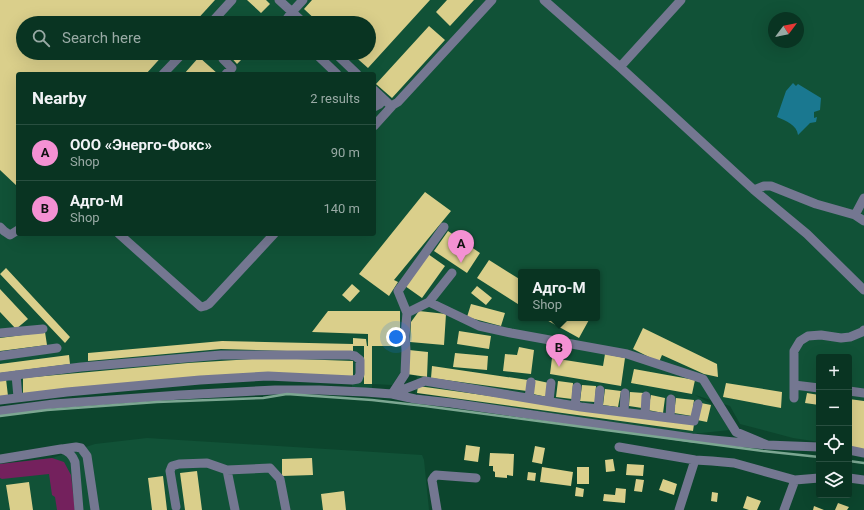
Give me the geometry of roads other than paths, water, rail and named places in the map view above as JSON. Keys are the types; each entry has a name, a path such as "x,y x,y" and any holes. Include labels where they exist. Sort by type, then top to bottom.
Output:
{"street":[{"path":"217,16 232,0"},
{"path":"279,0 296,16"},
{"path":"289,16 304,0"},
{"path":"376,124 492,0"},
{"path":"544,0 620,67 754,190 807,234 864,290"},
{"path":"620,67 681,0"},
{"path":"165,72 176,60"},
{"path":"224,60 232,68 228,72"},
{"path":"322,60 335,72"},
{"path":"342,60 355,72"},
{"path":"377,93 393,106"},
{"path":"376,105 380,104 377,93"},
{"path":"754,190 764,186 771,186 816,204 855,215 864,221"},
{"path":"855,215 864,198"},
{"path":"0,227 10,235 16,231"},
{"path":"392,394 405,374 405,336 407,313 398,291 444,227"},
{"path":"121,236 201,307 209,304 272,236"},
{"path":"407,313 429,302 452,273"},
{"path":"429,302 479,326 627,354 703,379 736,432 766,445"},
{"path":"0,333 43,329"},
{"path":"794,398 794,351 800,341 808,336 821,335 840,338 862,332 864,330"},
{"path":"0,356 57,348"},
{"path":"0,377 81,367 221,355 350,355 360,360 360,374 358,379 352,380 268,376 200,380 67,392 0,400"},
{"path":"16,375 18,397"},
{"path":"392,394 424,381 575,406 694,421 698,404"},
{"path":"529,398 531,382"},
{"path":"549,401 551,383"},
{"path":"794,384 816,388"},
{"path":"575,406 577,387"},
{"path":"0,411 54,404 180,395 275,390 332,390 392,394 415,399 692,438 766,445 816,447"},
{"path":"598,409 600,390"},
{"path":"852,391 864,393"},
{"path":"624,412 625,393"},
{"path":"645,415 646,396"},
{"path":"670,418 671,399"},
{"path":"0,459 61,449 76,447 81,448 87,456 95,510"},
{"path":"619,447 695,460 734,463 795,480 816,478"},
{"path":"61,449 70,453 75,462 79,510"},
{"path":"852,451 864,453"},
{"path":"679,510 695,460"},
{"path":"176,507 170,471 172,466 179,464 207,463 227,470 270,468 280,479 286,510"},
{"path":"227,470 235,510"},
{"path":"437,510 432,480 436,475 476,478"},
{"path":"852,478 864,480"},
{"path":"784,510 795,480"}],"water":[{"path":"793,83 796,86 798,84 821,98 820,110 814,112 814,118 817,117 816,122 810,123 798,135 793,126 777,117 786,91"}],"railway":[{"path":"0,416 47,410 157,402 263,398 287,394 372,400 425,406 816,457"},
{"path":"852,461 864,463"}],"place":[{"name":"ООО «Энерго-Фокс»","path":"461,263"},
{"name":"Адго-М","path":"559,367"}]}
